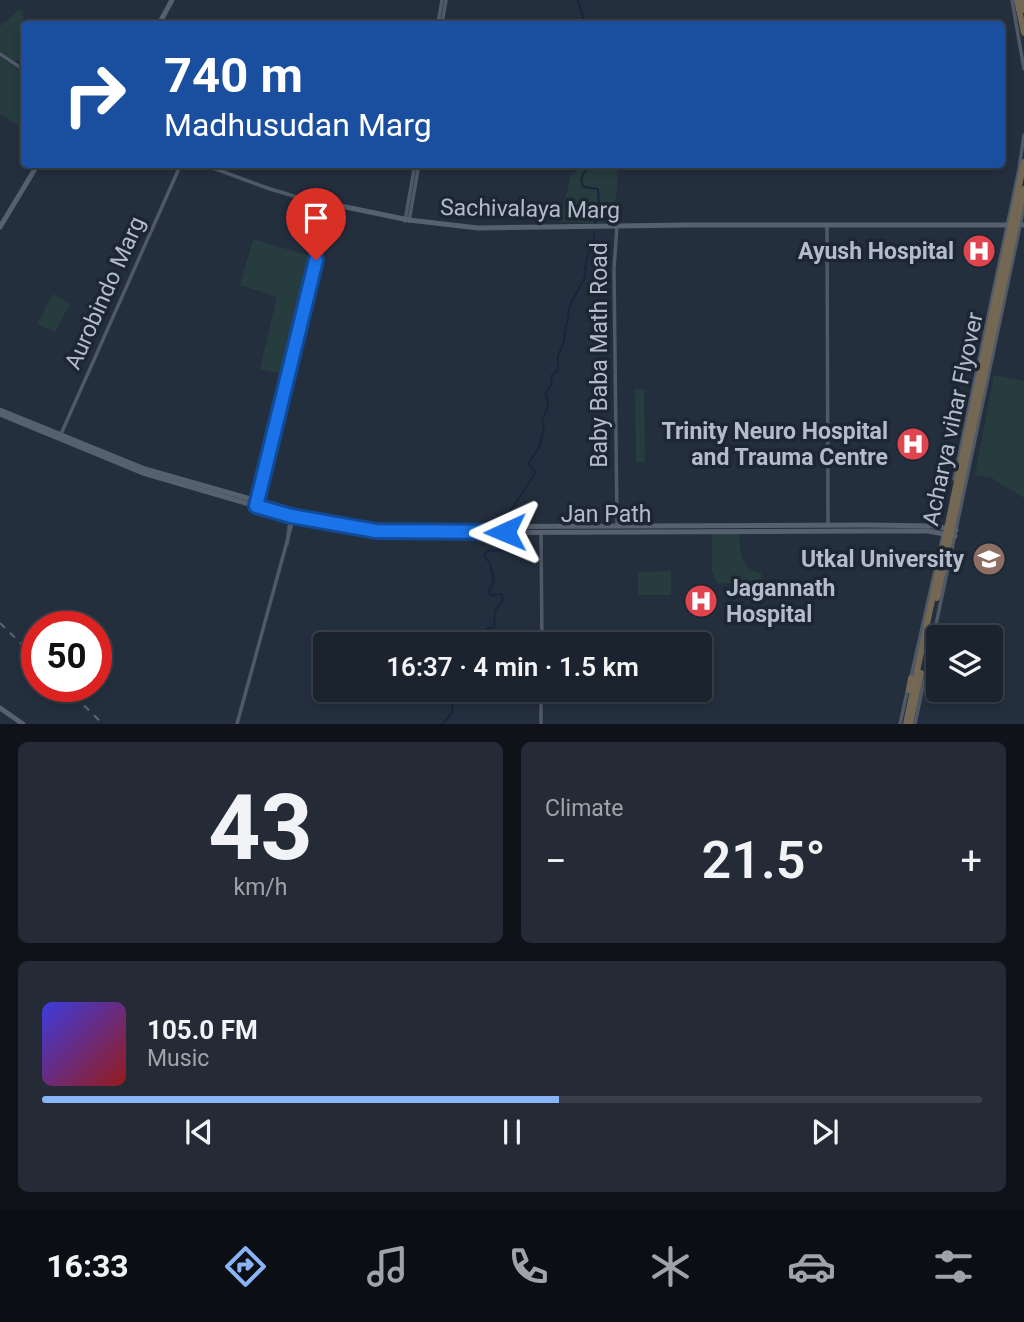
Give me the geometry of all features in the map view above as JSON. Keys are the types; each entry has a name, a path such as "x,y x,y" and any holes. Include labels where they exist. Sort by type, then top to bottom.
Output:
{"highway":[{"path":"1017,0 1024,10"},
{"path":"1017,0 1024,33"},
{"name":"Acharya vihar Flyover","path":"910,721 910,702 1024,162"},
{"name":"Acharya vihar Flyover","path":"910,721 1024,189"},
{"path":"910,721 911,678"}],"main road":[{"path":"161,21 172,0"},
{"path":"0,227 36,168"},
{"path":"258,504 330,205"},
{"name":"Sachivalaya Marg","path":"330,205 451,228 512,231 617,227 1007,224"},
{"path":"1007,224 1022,223"},
{"name":"Sachivalaya Marg","path":"976,224 1007,224"},
{"name":"Jan Path","path":"0,412 155,472 258,504"},
{"name":"Jan Path","path":"0,412 143,473 293,513 376,531 828,526 933,529 956,533"},
{"path":"940,542 933,529 947,519"},
{"name":"Jan Path","path":"541,529 933,529"},
{"path":"0,710 17,723"},
{"path":"0,710 23,723"}],"street":[{"path":"440,21 444,0"},
{"path":"1017,0 1024,69"},
{"path":"0,55 21,69"},
{"path":"911,678 947,519 1024,135"},
{"name":"Aurobindo Marg","path":"60,436 179,168"},
{"name":"Sachivalaya Marg","path":"215,168 270,189 330,205"},
{"path":"407,221 416,168"},
{"path":"910,721 956,533 1024,207"},
{"path":"1010,208 1022,223"},
{"path":"1005,233 1022,223"},
{"path":"827,225 828,526"},
{"name":"Baby Baba Math Road","path":"617,227 614,289 617,527"},
{"path":"237,723 287,546 293,513"},
{"path":"541,529 542,632"},
{"path":"541,702 541,723"}],"green space":[{"path":"19,10 23,11 21,59 15,62 0,52 0,26"},
{"path":"0,57 21,72 21,127 0,114"},
{"path":"576,168 618,168 611,223 560,222 571,174 574,175"},
{"path":"253,239 314,257 285,375 260,369 277,297 240,285"},
{"path":"53,294 70,304 55,332 37,324"},
{"path":"994,375 1024,381 1024,498 990,477 975,475"},
{"path":"635,389 644,389 645,462 636,462"},
{"path":"712,532 739,532 742,558 748,567 761,573 761,585 717,583 712,571"},
{"path":"671,571 671,595 638,595 638,572"}],"waterway":[{"path":"578,0 584,21"},
{"path":"587,168 582,184 584,187 598,189 599,207 595,224"},
{"path":"502,524 536,472 528,463 539,448 544,427 542,421 548,406 546,392 552,384 551,376 558,370 558,356 563,344 570,305 585,277 586,261 594,232"},
{"path":"487,632 487,629 494,627 495,611 503,600 501,594 491,595 488,592 494,581 490,564 484,555 487,551 501,550 502,533"},
{"path":"443,724 452,713 453,702"}],"railway":[{"path":"0,623 21,643"},
{"path":"80,702 103,724"}],"place":[{"name":"Ayush Hospital","path":"979,251"},
{"name":"Trinity Neuro Hospital and Trauma Centre","path":"913,444"},
{"name":"Utkal University","path":"989,559"},
{"name":"Jagannath Hospital","path":"701,601"}],"route":[{"path":"316,260 256,506 291,516 376,531 505,532"}]}
